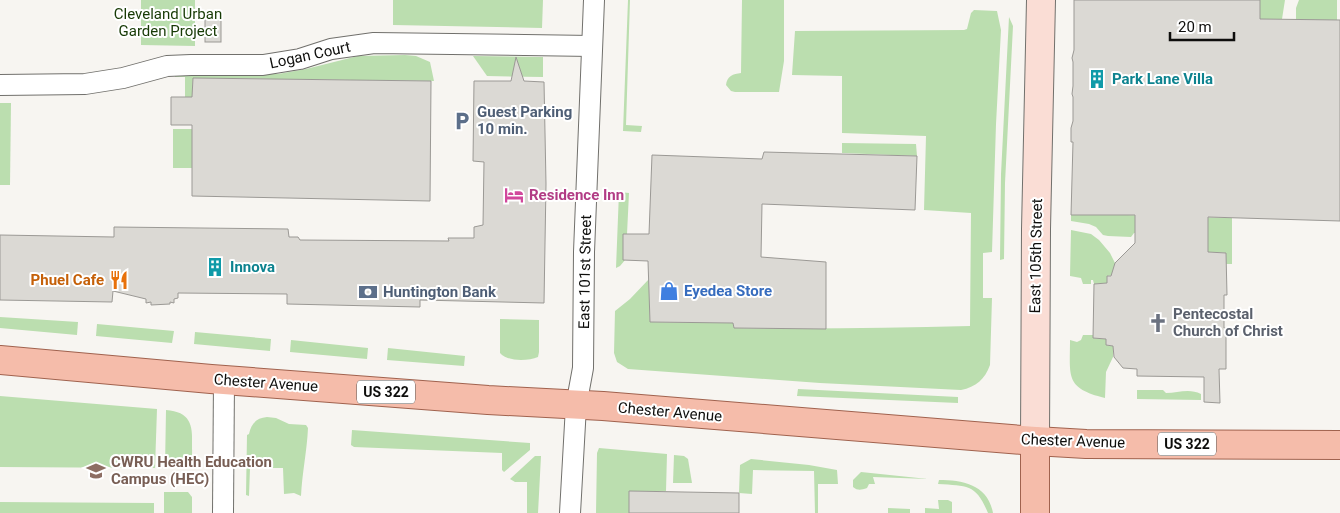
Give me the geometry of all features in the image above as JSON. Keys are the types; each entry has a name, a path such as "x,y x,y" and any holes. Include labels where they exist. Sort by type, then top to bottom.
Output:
{"main road":[{"name":"East 105th Street","path":"1035,513 1036,229 1041,0"},
{"name":"Chester Avenue","path":"0,360 224,380 576,406 603,406 1035,441 1086,444 1340,445"}],"street":[{"name":"East 101st Street","path":"570,513 576,406 583,368 584,252 594,0"},
{"name":"Logan Court","path":"0,85 85,84 122,78 167,66 263,65 300,59 330,49 374,43 592,46"},
{"path":"223,513 224,380"}],"green space":[{"name":"Cleveland Urban Garden Project","path":"141,0 195,0 195,46 141,45"},
{"path":"393,0 543,0 542,28 393,25"},
{"path":"628,0 630,0 626,125 642,126 641,132 623,131"},
{"path":"742,0 784,0 784,61 779,92 735,92 731,91 726,85 731,76 741,73"},
{"path":"1260,0 1285,0 1282,19 1260,19"},
{"path":"1299,0 1337,0 1337,20 1296,20 1296,8"},
{"path":"974,10 997,11 1001,30 992,252 983,253 983,298 992,298 990,365 979,382 961,390 820,383 628,369 617,362 614,353 615,311 630,299 649,279 650,322 733,323 734,328 970,326 971,213 924,210 926,136 842,133 842,76 792,75 795,31 964,30 967,29 971,13"},
{"path":"1009,17 1013,26 1005,183 1004,259 1000,260 1001,174"},
{"path":"358,56 416,56 430,62 434,81 193,78 192,97 185,97 185,77 175,77 175,75 278,74"},
{"path":"473,56 543,57 543,77 487,76"},
{"path":"0,103 11,103 10,185 0,185"},
{"path":"173,129 192,129 192,168 173,168"},
{"path":"842,143 916,144 917,156 842,153"},
{"path":"619,192 629,193 627,234 623,234 623,260 625,260 616,268"},
{"path":"1071,215 1232,218 1232,264 1226,264 1226,253 1208,252 1207,233 1134,233 1131,237 1108,236 1103,235 1096,227 1089,224 1071,221"},
{"path":"1071,230 1091,234 1110,253 1115,263 1114,275 1107,276 1107,283 1094,284 1093,280 1091,280 1091,284 1083,284 1081,278 1070,276"},
{"path":"0,317 78,322 77,335 0,328"},
{"path":"500,319 539,320 538,357 518,360 508,358 500,353"},
{"path":"97,324 174,331 172,343 96,336"},
{"path":"195,332 271,339 270,351 194,344"},
{"path":"1083,335 1093,335 1093,338 1106,339 1106,345 1113,346 1113,357 1106,372 1105,398 1083,390 1072,379 1070,340 1077,342 1081,340"},
{"path":"291,340 368,348 367,359 290,352"},
{"path":"388,348 465,356 464,366 387,360"},
{"path":"798,389 958,397 958,403 797,396"},
{"path":"1137,390 1163,390 1166,393 1192,391 1201,394 1201,400 1137,399"},
{"path":"0,396 157,409 155,468 0,467"},
{"path":"166,410 185,416 191,425 192,454 189,468 165,467"},
{"path":"267,417 276,418 289,424 306,425 308,428 301,496 294,493 284,494 283,468 250,468 249,496 246,495 247,435 255,422"},
{"path":"352,430 530,443 530,450 504,472 502,470 502,453 354,447 351,445"},
{"path":"599,448 667,454 666,491 630,491 629,513 596,513 597,453"},
{"path":"674,455 684,456 688,459 692,483 673,483"},
{"path":"535,456 541,456 538,513 527,513 527,482 515,482 510,479"},
{"path":"751,459 837,470 838,484 818,484 818,513 815,513 814,471 753,470 752,494 739,493 740,465"},
{"path":"861,472 928,479 873,477 875,484 869,484 867,488 858,490 853,487 853,480"},
{"path":"939,480 957,481 980,490 986,496 993,513 988,513 979,497 970,488 938,484"},
{"path":"164,492 188,492 192,497 192,513 164,513"},
{"path":"938,500 952,502 952,513 925,513 925,508 939,509"},
{"path":"0,502 154,503 154,513 0,513"},
{"path":"888,508 910,509 910,513 888,513"}],"building":[{"path":"1074,0 1260,0 1260,19 1340,20 1340,221 1208,217 1208,252 1226,253 1227,295 1224,295 1224,328 1226,328 1226,369 1219,369 1220,403 1204,402 1204,377 1137,376 1137,369 1123,368 1114,357 1113,346 1106,345 1106,339 1093,338 1094,284 1107,283 1107,276 1111,276 1115,263 1135,243 1135,215 1071,215"},
{"path":"205,18 221,18 221,42 205,42"},
{"name":"Innova","path":"516,57 524,81 544,82 546,184 544,303 420,300 420,307 287,304 287,294 178,293 178,298 174,299 174,303 151,305 151,302 146,303 146,299 113,291 112,302 0,300 0,235 114,237 114,227 288,229 289,237 298,237 300,240 449,241 448,238 474,238 474,227 483,225 484,162 473,161 474,81 511,81"},
{"path":"193,78 431,81 430,201 192,196 192,125 171,125 171,97 192,97"},
{"path":"764,152 917,156 915,210 762,204 761,257 826,262 826,329 734,328 733,323 650,322 648,261 623,260 623,234 649,234 652,155 762,159"},
{"path":"629,491 739,493 739,513 629,513"}],"place":[{"name":"Park Lane Villa","path":"1097,79"},
{"name":"Guest Parking 10 min.","path":"462,121"},
{"name":"Residence Inn","path":"514,195"},
{"name":"Innova","path":"215,267"},
{"name":"Phuel Cafe","path":"119,280"},
{"name":"Eyedea Store","path":"669,291"},
{"name":"Huntington Bank","path":"368,292"},
{"name":"Pentecostal Church of Christ","path":"1158,323"},
{"name":"CWRU Health Education Campus (HEC)","path":"96,471"}]}
